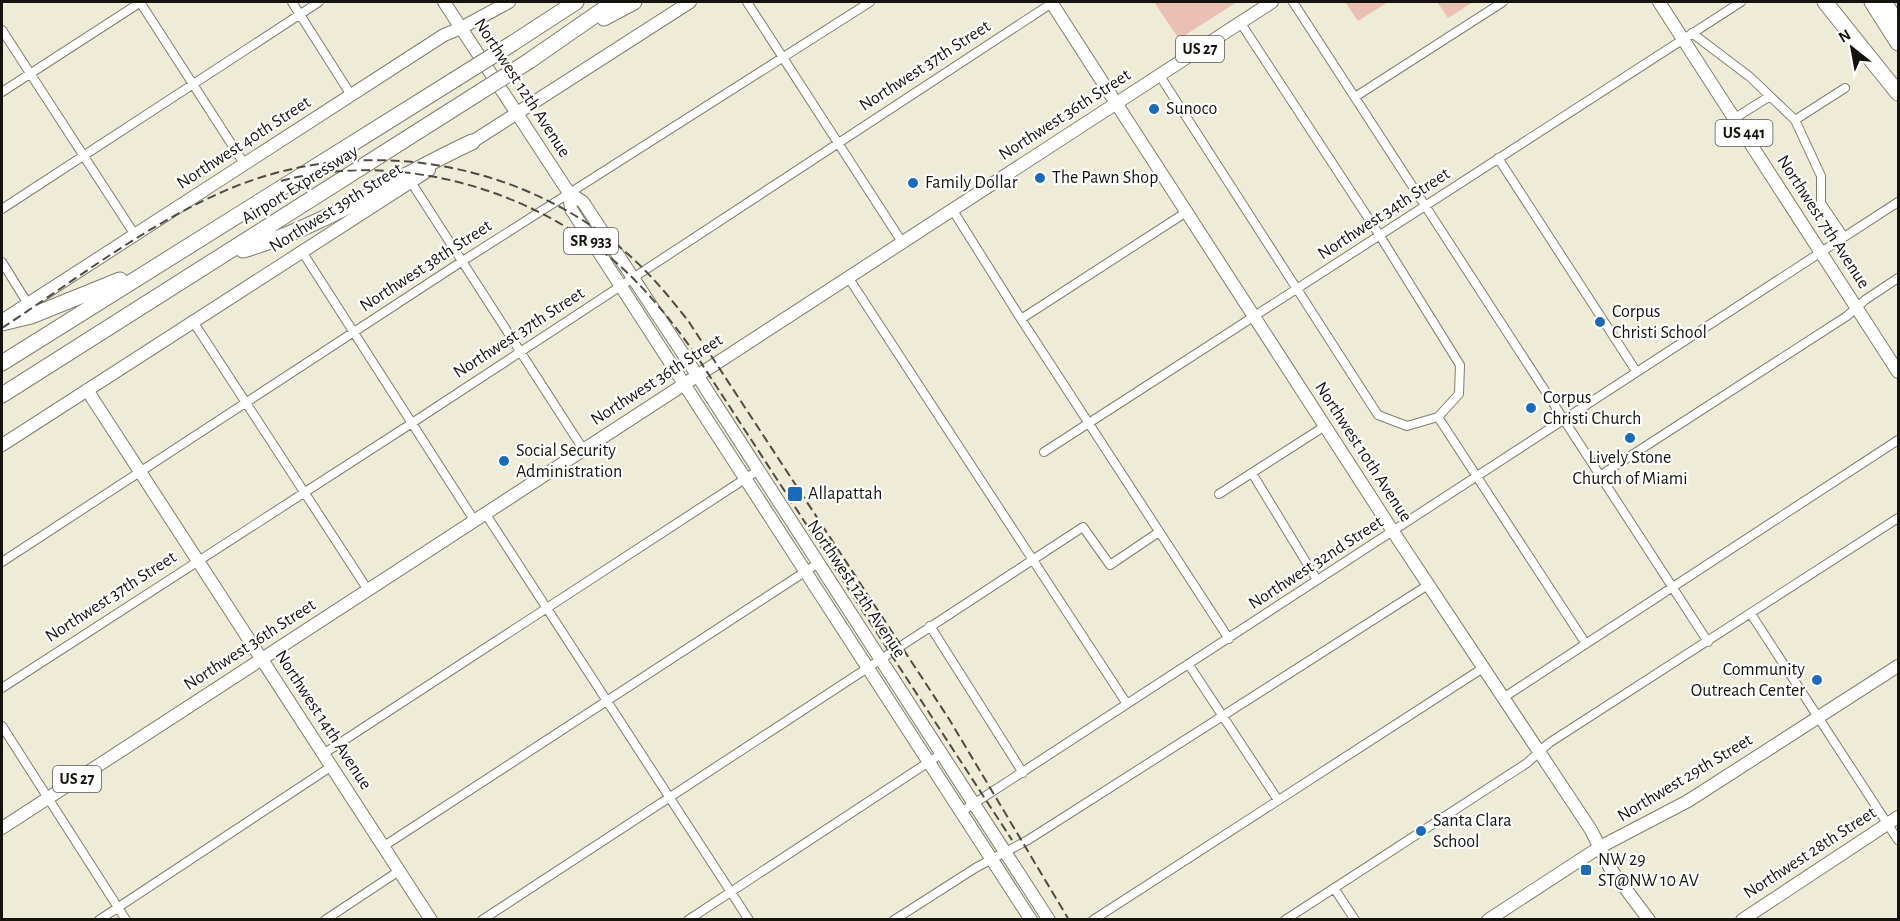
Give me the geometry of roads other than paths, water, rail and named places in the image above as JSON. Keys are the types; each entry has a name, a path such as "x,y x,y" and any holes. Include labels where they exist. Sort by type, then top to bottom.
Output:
{"highway":[{"path":"555,16 567,2"},
{"name":"Airport Expressway","path":"2,363 576,2"},
{"name":"Airport Expressway","path":"2,395 560,42 614,2"},
{"path":"560,42 634,2"},
{"path":"1822,2 1899,93"},
{"path":"1872,2 1899,43"},
{"path":"1884,2 1899,24"},
{"path":"225,255 265,244 472,142"},
{"path":"2,322 53,307 118,281 177,252"}],"main road":[{"name":"Northwest 12th Avenue","path":"444,2 569,193 583,202 1049,920"},
{"name":"Northwest 40th Street","path":"2,322 444,35 509,2"},
{"name":"Northwest 39th Street","path":"2,445 192,320 690,2"},
{"name":"Northwest 10th Avenue","path":"1052,2 1600,847 1620,883 1648,920"},
{"name":"Northwest 36th Street","path":"2,828 1272,2"},
{"name":"Northwest 7th Avenue","path":"1659,2 1688,35 1735,118 1857,307 1894,356 1899,372"},
{"name":"Northwest 12th Avenue","path":"569,193 571,209 743,480 1031,920"},
{"name":"Northwest 14th Avenue","path":"87,390 431,920"},
{"name":"Northwest 29th Street","path":"1488,920 1600,847 1666,815 1899,666"},
{"name":"Northwest 28th Street","path":"1742,920 1893,821"}],"street":[{"path":"2,92 140,2 245,165"},
{"path":"292,2 351,95"},
{"path":"2,209 319,2"},
{"path":"747,2 902,242"},
{"name":"Northwest 38th Street","path":"2,562 460,262 870,2"},
{"name":"Northwest 37th Street","path":"2,688 412,423 1052,2"},
{"path":"1293,2 1565,418 1708,642"},
{"path":"1355,97 1503,2"},
{"name":"Northwest 34th Street","path":"1044,452 1741,2"},
{"path":"1160,76 1378,415 1407,426 1438,417 1460,394 1460,365 1240,22"},
{"path":"2,30 135,235"},
{"path":"1688,35 1704,41 1750,77 1795,120 1821,176 1821,203 1844,237"},
{"path":"1795,120 1845,88"},
{"path":"1735,118 1770,96"},
{"path":"1498,158 1636,371"},
{"path":"411,182 460,262 583,449"},
{"name":"Northwest 32nd Street","path":"961,812 1899,202"},
{"path":"952,209 1229,639"},
{"path":"1021,319 1188,211"},
{"path":"301,250 412,423 546,608 749,920"},
{"path":"2,262 28,304"},
{"path":"848,277 1127,704"},
{"path":"1601,475 1844,318 1899,278"},
{"path":"192,320 368,590"},
{"path":"1438,417 1479,475 1586,644"},
{"path":"1219,494 1325,426"},
{"path":"1503,698 1899,440"},
{"path":"324,754 757,471"},
{"path":"1252,473 1317,580"},
{"path":"1285,920 1527,764 1549,743 1899,518"},
{"path":"482,920 1083,527 1110,565 1159,531"},
{"path":"384,846 817,564"},
{"path":"894,920 992,859 1028,840 1428,585"},
{"path":"1751,614 1819,717 1893,821 1899,840"},
{"path":"930,626 1023,773"},
{"path":"1189,665 1278,800"},
{"path":"1093,920 1483,668"},
{"path":"2,726 126,920"},
{"path":"688,920 941,754"},
{"path":"99,920 332,766"},
{"path":"325,920 399,871"},
{"path":"1334,888 1355,920"}],"railway":[{"path":"2,328 144,233 174,216 234,187 283,171 334,162 385,160 436,165 486,177 535,194 580,219 622,249 666,293 689,322 949,719 1069,920"},
{"path":"281,181 324,173 368,170 412,173 456,181 498,194 538,212 577,233 612,259 657,304 696,355 1012,840"}],"place":[{"name":"Sunoco","path":"1154,109"},
{"name":"The Pawn Shop","path":"1040,178"},
{"name":"Family Dollar","path":"913,183"},
{"name":"Corpus Christi School","path":"1600,322"},
{"name":"Corpus Christi Church","path":"1531,408"},
{"name":"Lively Stone Church of Miami","path":"1630,438"},
{"name":"Social Security Administration","path":"504,461"},
{"name":"Allapattah","path":"795,494"},
{"name":"Community Outreach Center","path":"1817,680"},
{"name":"Santa Clara School","path":"1421,831"},
{"name":"NW 29 ST@NW 10 AV","path":"1586,870"}]}
